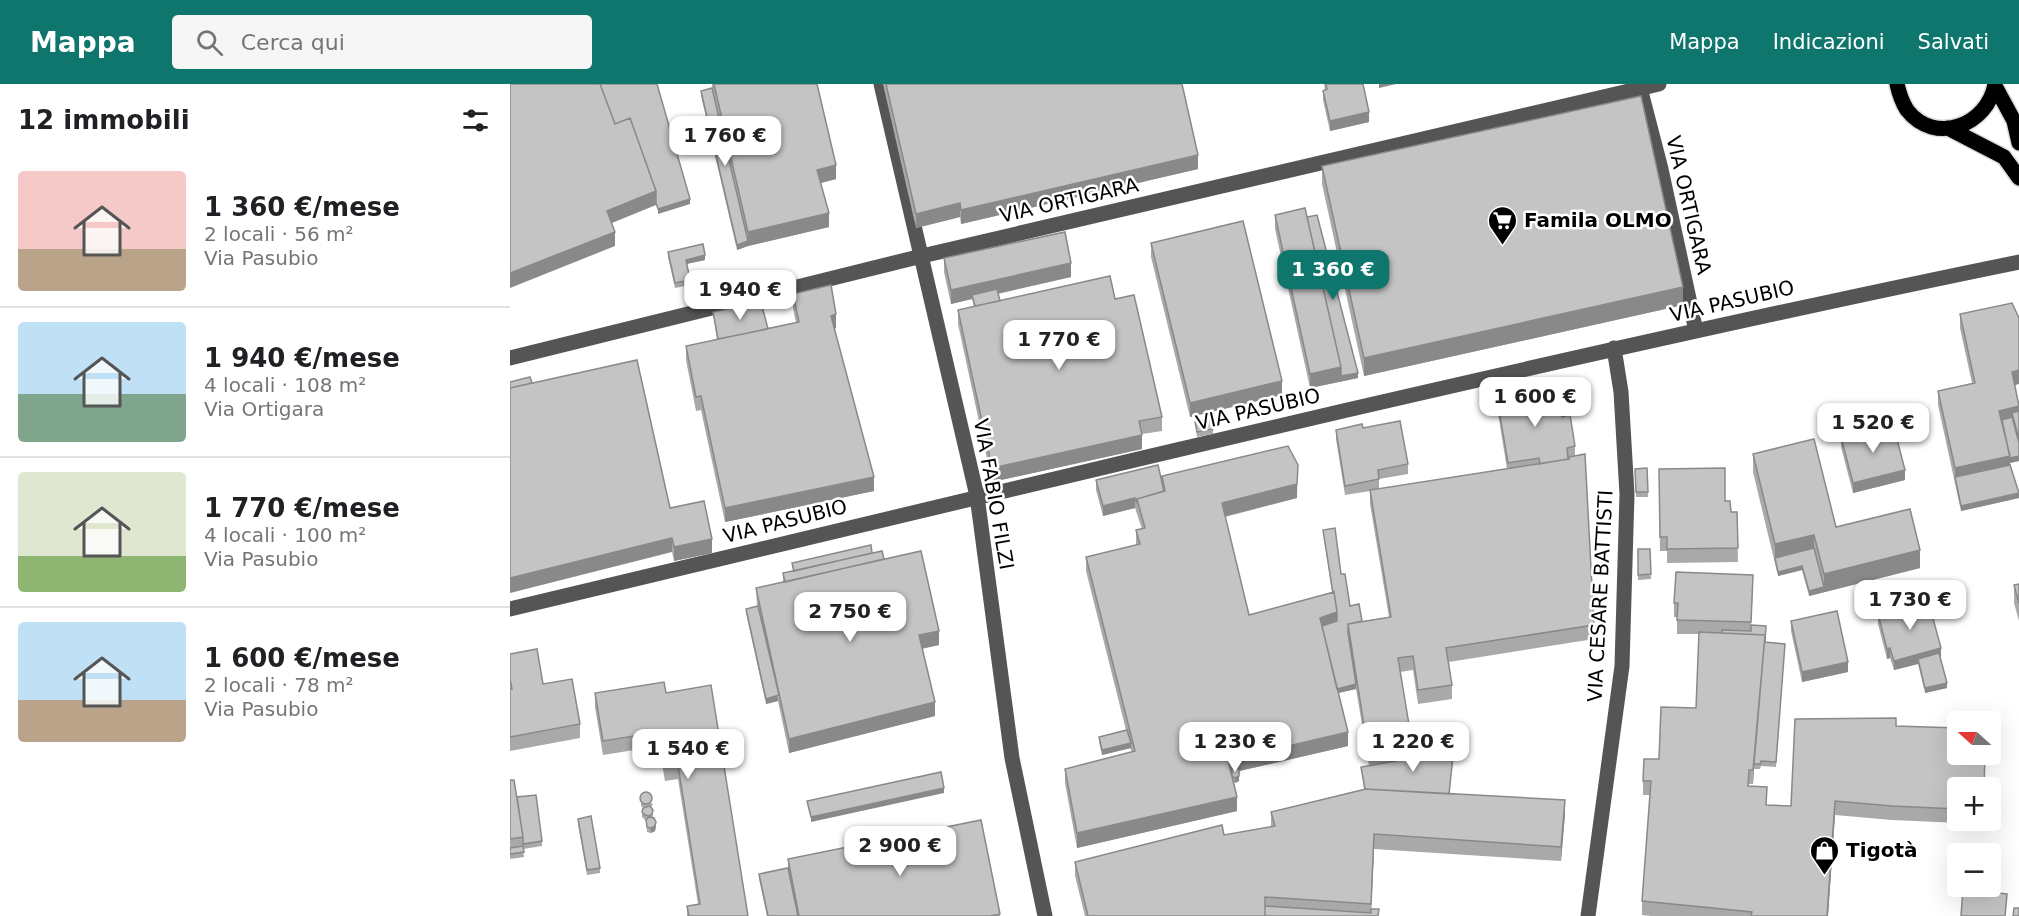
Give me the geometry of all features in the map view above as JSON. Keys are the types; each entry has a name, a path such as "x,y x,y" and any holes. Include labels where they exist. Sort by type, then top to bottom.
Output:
{"main road":[{"path":"1897,84 1900,98 1919,120 1933,126 1948,128 2004,157 2019,178"},
{"path":"1948,128 1965,124 1979,116 1990,102 1995,85"},
{"path":"1995,85 2014,121 2019,143"}],"street":[{"name":"VIA FABIO FILZI","path":"881,84 977,496 1012,758 1045,916"},
{"name":"VIA ORTIGARA","path":"510,358 922,256 1659,84"},
{"name":"VIA ORTIGARA","path":"1640,88 1661,169 1696,331"},
{"name":"VIA PASUBIO","path":"510,609 977,496 1614,348 1836,299 2019,262"},
{"name":"VIA CESARE BATTISTI","path":"1588,916 1622,666 1627,494 1620,392 1614,348"}],"building":[{"path":"510,84 600,84 615,124 630,118 656,191 607,211 615,232 510,273"},
{"path":"600,84 657,84 690,199 658,209 656,191 630,118 615,124"},
{"path":"714,84 817,84 836,165 817,170 829,213 748,232"},
{"path":"886,84 1182,84 1198,155 961,210 960,203 916,214"},
{"path":"1326,84 1363,84 1369,112 1330,121 1323,91 1327,89"},
{"path":"712,88 748,241 737,245 701,91"},
{"name":"Famila OLMO","path":"1641,96 1683,287 1364,358 1322,166"},
{"path":"1305,208 1341,367 1310,374 1275,215"},
{"path":"1317,215 1358,373 1341,376 1341,367 1307,217"},
{"path":"1243,221 1282,381 1190,403 1151,243"},
{"path":"1065,232 1071,263 951,290 944,258"},
{"path":"703,244 705,255 686,260 690,280 675,283 668,252"},
{"path":"1110,276 1115,299 1134,295 1162,417 1139,421 1142,435 992,468 958,310"},
{"path":"831,285 836,314 831,316 874,477 725,508 701,396 696,397 686,346 799,322 793,294"},
{"path":"997,289 1000,301 975,306 972,295"},
{"path":"761,302 768,329 718,339 713,312"},
{"path":"2012,303 2019,318 2019,370 2012,372 2019,406 1999,411 2010,456 1955,468 1938,391 1975,383 1960,314"},
{"path":"637,360 670,508 704,501 712,539 674,547 672,538 510,578 510,388"},
{"path":"530,377 532,383 510,388 510,382"},
{"path":"1528,393 1528,398 1558,393 1562,417 1570,415 1575,446 1567,448 1568,459 1540,464 1539,458 1508,463 1497,398"},
{"path":"2019,411 2019,439 2012,413"},
{"path":"2012,417 2019,443 2019,456 2010,458 2002,420"},
{"path":"1211,419 1213,429 1197,432 1195,422"},
{"path":"1400,421 1408,464 1378,470 1379,479 1345,486 1336,430 1362,424 1363,428"},
{"path":"1893,424 1905,470 1853,483 1841,437"},
{"path":"1814,439 1836,527 1910,509 1920,550 1824,574 1814,535 1775,544 1753,454"},
{"path":"1288,446 1298,465 1297,484 1222,503 1249,615 1334,592 1337,612 1320,618 1348,732 1228,760 1237,797 1077,833 1065,769 1135,751 1086,557 1140,544 1136,530 1145,528 1137,499 1165,491 1162,476"},
{"path":"1585,454 1594,625 1446,648 1452,685 1418,690 1413,656 1398,658 1413,749 1369,757 1348,624 1391,617 1370,490 1569,459 1569,457"},
{"path":"1158,465 1164,491 1137,499 1137,503 1135,498 1103,506 1096,480"},
{"path":"2010,465 2019,493 1961,506 1955,477"},
{"path":"1647,468 1648,492 1636,492 1635,469"},
{"path":"1725,468 1725,501 1730,501 1731,512 1737,512 1738,548 1667,549 1667,537 1660,537 1659,469"},
{"path":"1335,528 1341,574 1345,574 1350,606 1359,604 1362,621 1348,624 1356,684 1337,689 1322,626 1337,621 1323,530"},
{"path":"871,545 872,553 794,571 792,563"},
{"path":"1814,548 1824,587 1809,591 1802,566 1778,572 1775,558"},
{"path":"1638,549 1650,549 1651,574 1638,575"},
{"path":"882,551 884,559 785,582 783,573"},
{"path":"921,551 939,631 919,635 935,702 789,739 756,588"},
{"path":"1676,572 1753,575 1751,622 1677,620 1678,603 1674,603"},
{"path":"2019,584 2019,603 2014,585"},
{"path":"1928,600 1941,648 1894,661 1890,648 1887,649 1878,614"},
{"path":"758,606 779,695 766,699 746,609"},
{"path":"1837,611 1848,662 1802,672 1791,621"},
{"path":"1751,625 1766,626 1765,642 1785,644 1776,762 1761,761 1760,764 1754,764 1765,635 1722,633 1722,630 1751,631"},
{"path":"1699,632 1765,635 1753,770 1749,770 1748,786 1767,787 1766,805 1791,806 1795,719 1896,718 1896,726 1947,728 1947,765 1985,765 1984,777 1947,777 1947,808 1835,801 1827,916 1751,916 1752,912 1642,901 1651,781 1643,781 1644,759 1659,759 1661,707 1696,708"},
{"path":"537,649 543,684 572,679 580,724 510,737 510,689 512,689 510,654"},
{"path":"1939,653 1947,683 1925,688 1918,659"},
{"path":"664,682 666,693 711,685 748,916 689,916 687,906 700,904 678,765 665,767 659,732 603,741 595,693"},
{"path":"1127,730 1131,743 1102,750 1099,737"},
{"path":"1454,746 1449,794 1365,789 1361,767 1413,758 1411,752"},
{"path":"1232,769 1239,770 1239,776 1235,778 1232,776"},
{"path":"941,772 944,788 811,817 807,801"},
{"path":"510,780 514,780 523,837 510,839"},
{"path":"1366,789 1565,800 1561,847 1374,834 1371,904 1265,897 1265,916 1088,916 1075,862 1222,825 1224,835 1275,826 1271,812"},
{"path":"646,792 652,798 646,804 640,798"},
{"path":"536,795 542,841 523,844 517,797"},
{"path":"650,806 653,810 652,814 645,815 642,812 643,808"},
{"path":"591,816 600,868 587,870 578,819"},
{"path":"649,817 654,818 656,822 651,828 647,827 646,820"},
{"path":"981,820 1000,914 990,916 799,916 788,859"},
{"path":"523,846 524,852 510,854 510,848"},
{"path":"788,868 798,916 768,916 759,874"},
{"path":"2001,893 2007,894 2005,916 1961,916 1962,897 2001,897"},
{"path":"1265,906 1371,913 1371,909 1379,909 1378,916 1265,916"},
{"path":"2014,908 2019,908 2019,916 2013,916"}],"place":[{"name":"Famila OLMO","path":"1503,246"},
{"name":"Tigotà","path":"1825,876"}]}
